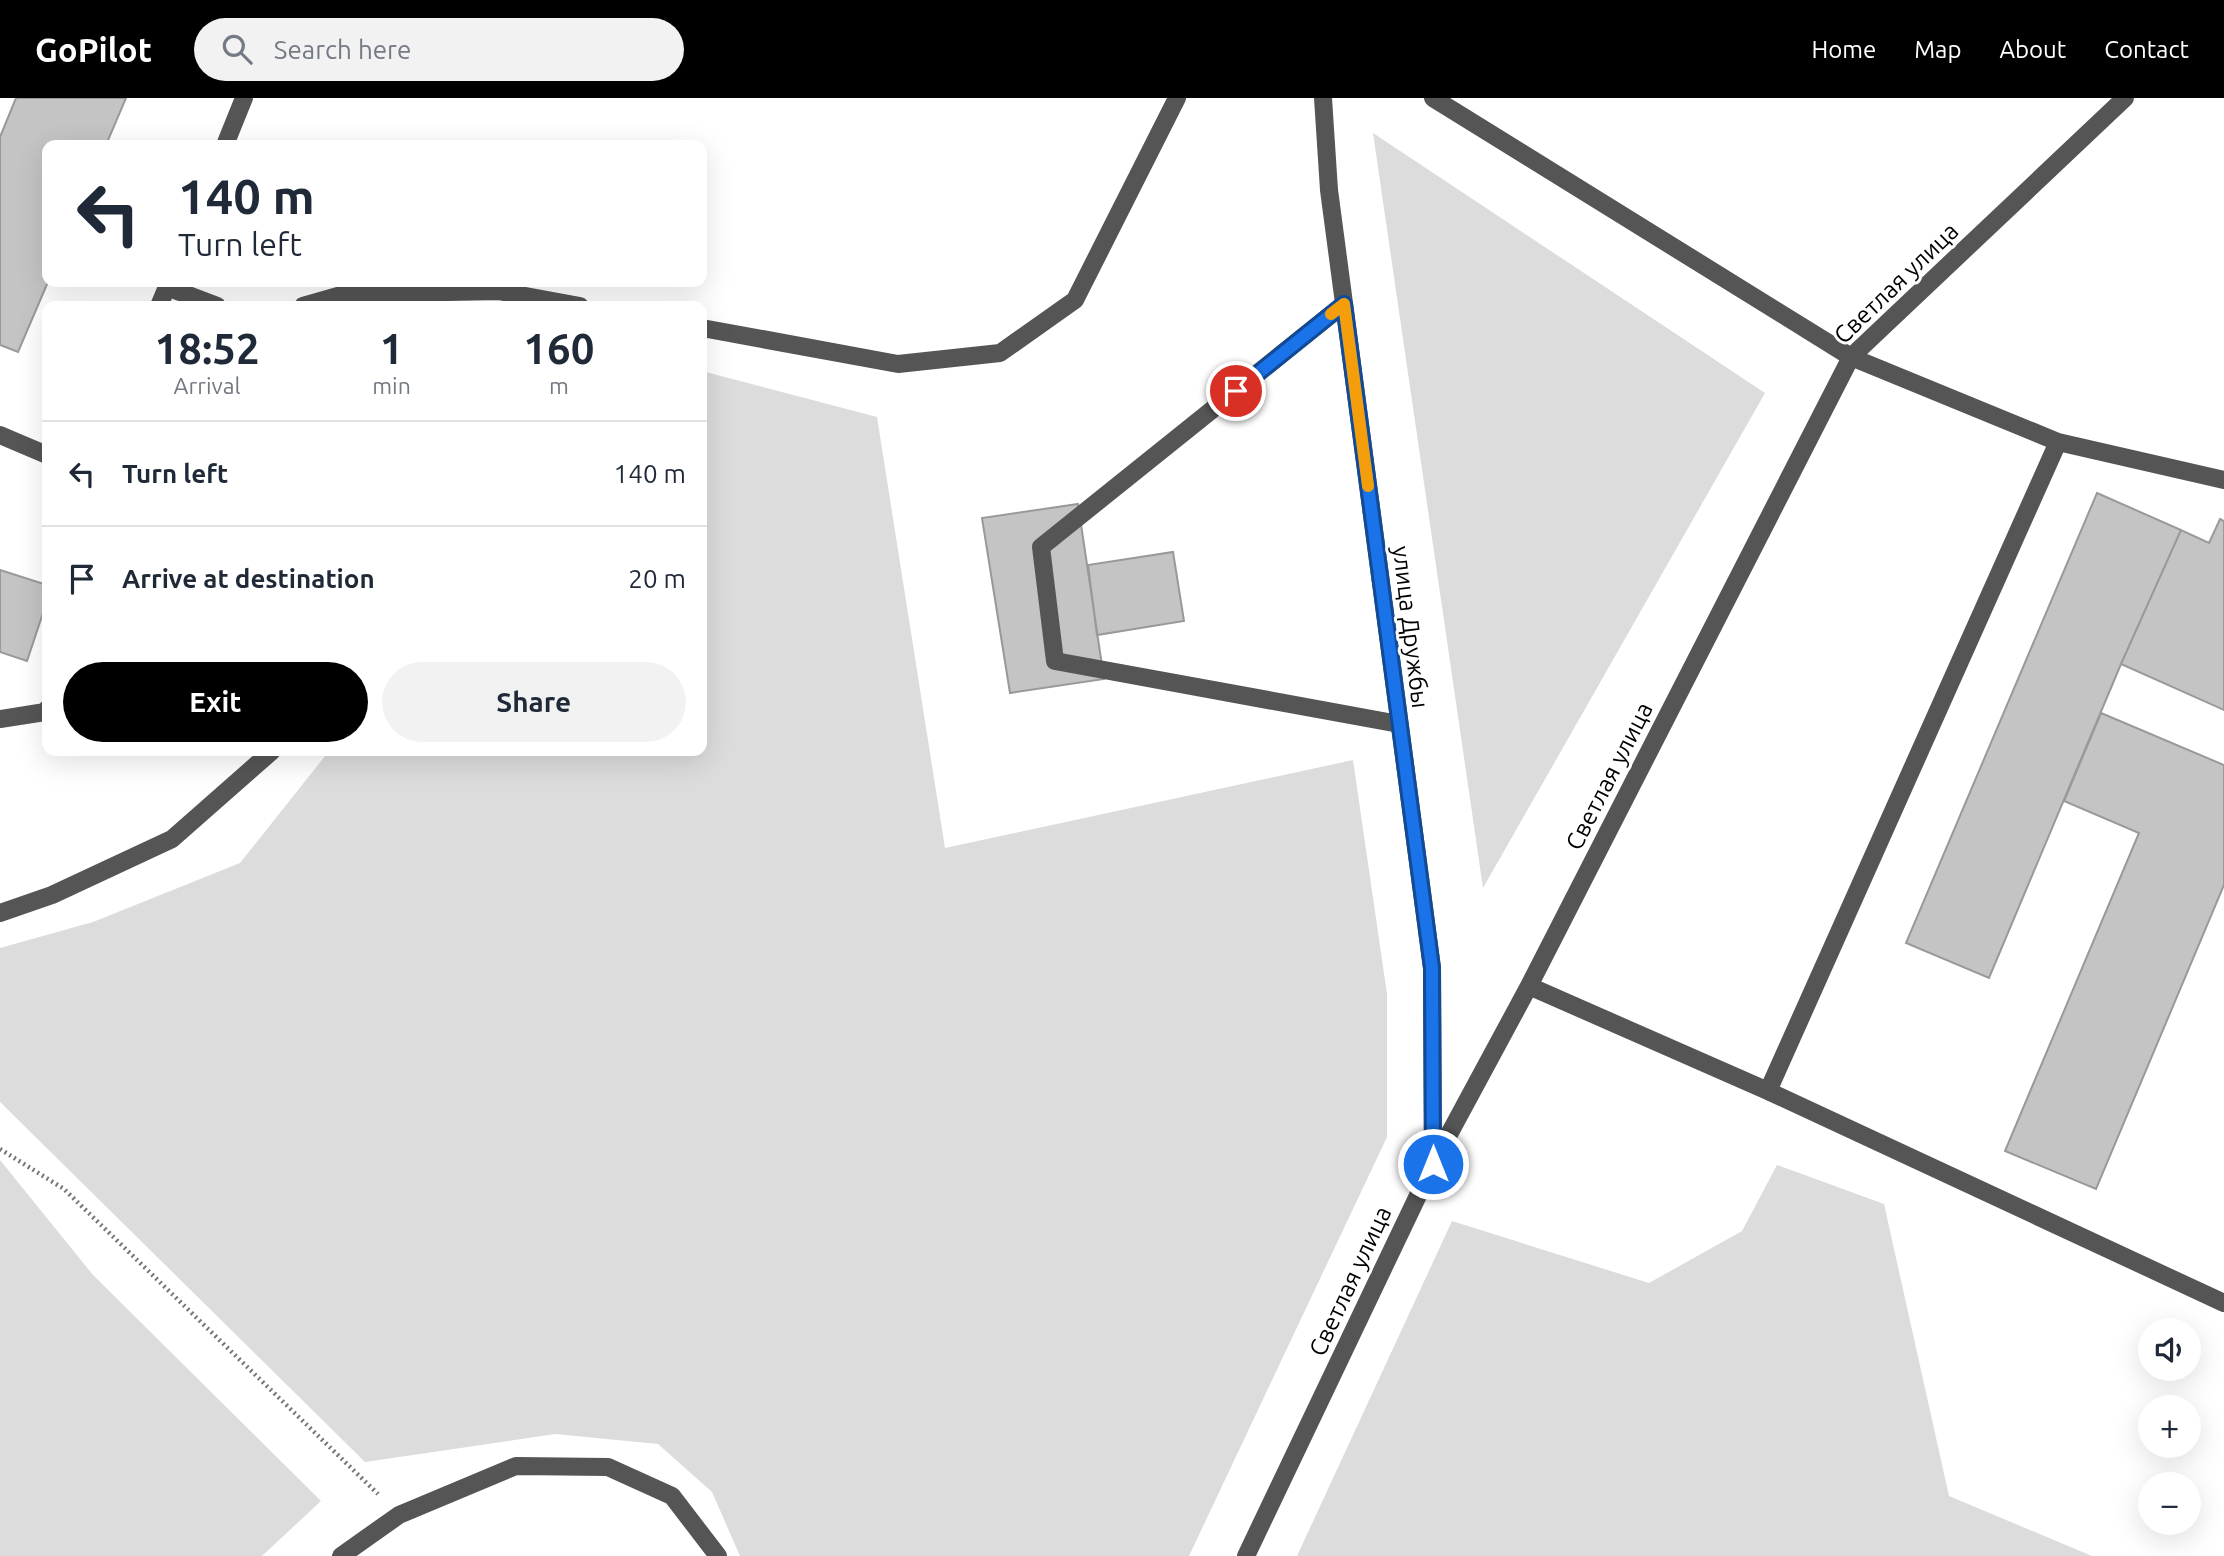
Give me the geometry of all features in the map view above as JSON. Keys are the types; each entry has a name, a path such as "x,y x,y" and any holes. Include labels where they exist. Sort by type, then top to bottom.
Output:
{"street":[{"path":"227,140 244,98"},
{"path":"707,329 898,364 1000,353 1075,300 1177,98"},
{"name":"улица Дружбы","path":"1323,98 1329,191 1432,968 1433,1164"},
{"path":"1433,98 1851,357 2058,442 2224,481"},
{"name":"Светлая улица","path":"1247,1556 1433,1164 1528,986 1851,357 2125,98"},
{"path":"175,287 206,301"},
{"path":"480,301 498,291"},
{"path":"320,301 345,294 498,291 553,301"},
{"path":"1344,304 1041,547 1055,661 1399,723"},
{"path":"0,435 42,453"},
{"path":"1768,1091 2058,442"},
{"path":"0,719 42,713"},
{"path":"0,913 52,895 172,839 266,756"},
{"path":"1528,986 1768,1091 2224,1303"},
{"path":"341,1556 399,1515 516,1466 608,1466 672,1496 718,1556"}],"path":[{"path":"0,1149 64,1189 399,1515"}],"shaded area":[{"path":"1373,133 1765,393 1483,888"},
{"path":"707,372 877,417 945,848 1353,760 1387,994 1387,1137 1189,1556 740,1556 712,1492 658,1444 555,1434 365,1462 0,1102 0,948 93,922 240,863 325,756 707,756"},
{"path":"0,1160 93,1275 321,1501 262,1556 0,1556"},
{"path":"1777,1165 1884,1204 1949,1496 2092,1556 1297,1556 1452,1221 1649,1283 1742,1231"}],"building":[{"path":"16,98 126,98 108,140 42,140 42,287 46,287 18,352 0,345 0,137"},
{"path":"2097,493 2181,530 2121,664 1989,978 1906,943"},
{"path":"1078,504 1104,679 1010,693 982,518"},
{"path":"2220,519 2224,521 2224,710 2121,664 2181,530 2209,543"},
{"path":"1173,552 1184,621 1097,635 1088,565"},
{"path":"0,570 42,583 42,616 27,661 0,652"},
{"path":"2101,713 2224,765 2224,885 2096,1189 2005,1151 2139,833 2064,801"}],"slow traffic":[{"path":"1331,314 1344,304 1368,486"}],"route":[{"path":"1236,391 1344,304 1432,968 1433,1164"}]}
